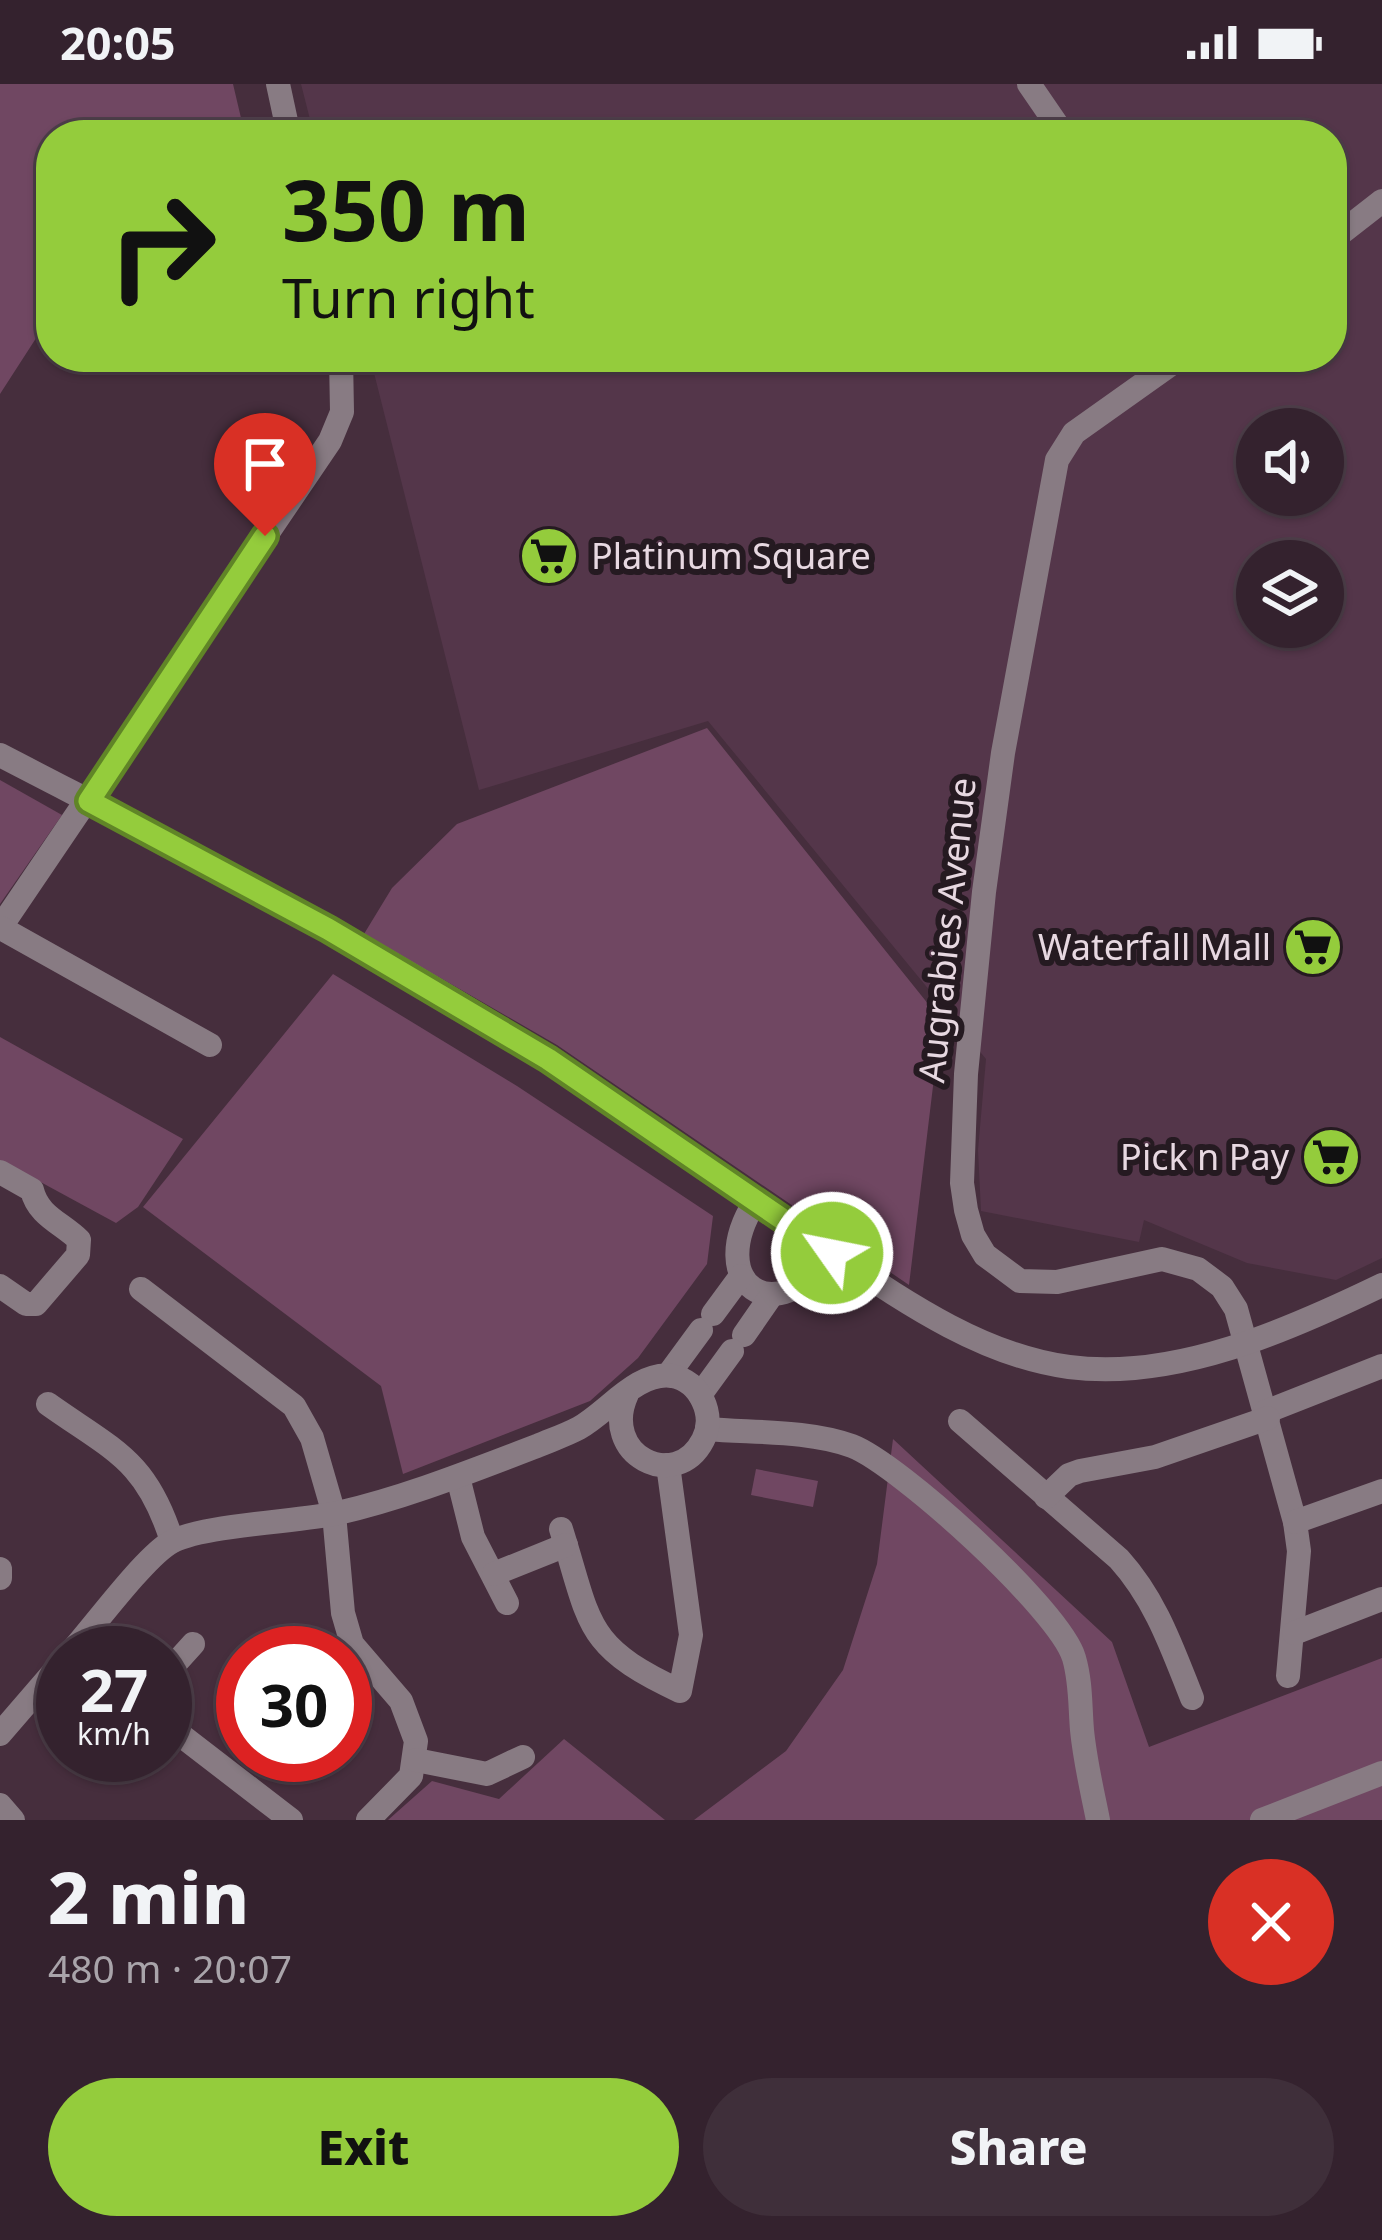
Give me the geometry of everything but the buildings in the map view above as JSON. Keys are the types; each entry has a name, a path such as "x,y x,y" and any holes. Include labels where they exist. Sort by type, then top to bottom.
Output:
{"street":[{"path":"278,84 286,120"},
{"path":"1029,84 1054,120"},
{"path":"1347,228 1382,201"},
{"path":"209,1046 0,928 329,441 342,412 341,372"},
{"name":"Augrabies Avenue","path":"1154,372 1075,433 1057,460 987,868 966,1074 963,1198 977,1243 1019,1281 1057,1282 1150,1260 1187,1264 1209,1275 1231,1298 1295,1522 1299,1551 1288,1676"},
{"path":"0,755 328,929 446,998 548,1059 832,1253 941,1320 1030,1360 1087,1369 1176,1362 1244,1342 1382,1285"},
{"path":"0,1172 32,1190 43,1213 79,1240 78,1255 37,1304 26,1304 0,1286"},
{"path":"755,1202 736,1240 741,1276 771,1297"},
{"path":"700,1395 771,1297 804,1285 832,1253"},
{"path":"668,1375 741,1276"},
{"path":"141,1289 294,1406 312,1438 334,1514 343,1613 352,1644 401,1702 416,1741 416,1760 401,1790 368,1820"},
{"path":"1046,1497 1080,1471 1155,1457 1382,1366"},
{"path":"95,1626 172,1541 334,1514 458,1477 580,1427 653,1376 668,1375 692,1385 706,1406 707,1429 694,1452 668,1465 651,1463 598,1437 580,1434 550,1441"},
{"path":"627,1394 620,1409 620,1428 634,1453"},
{"path":"48,1403 142,1473 160,1503 172,1541"},
{"path":"960,1421 1119,1559 1142,1585 1192,1698"},
{"path":"707,1429 798,1436 862,1450 1022,1587 1062,1632 1073,1654 1098,1820"},
{"path":"494,1574 563,1537 600,1641 632,1668 680,1691 691,1635 668,1465"},
{"path":"458,1477 473,1537 507,1603"},
{"path":"1295,1522 1382,1491"},
{"path":"1294,1633 1382,1599"},
{"path":"0,1735 36,1693"},
{"path":"192,1744 291,1820"},
{"path":"416,1760 487,1774 524,1757"},
{"path":"1262,1820 1382,1773"},
{"path":"0,1805 13,1820"}],"shaded area":[{"path":"0,84 233,84 241,120 36,120 36,338 0,394"},
{"path":"301,84 1382,84 1382,1258 1336,1280 1247,1263 1144,1220 1139,1242 981,1211 978,1150 986,1059 708,721 479,790 374,372 1347,372 1347,120 310,120"},
{"path":"707,728 941,1020 909,1285 557,1045 364,934 392,888 457,824"},
{"path":"0,780 62,815 0,904"},
{"path":"333,974 517,1086 713,1216 707,1264 638,1358 590,1401 403,1474 381,1386 143,1207"},
{"path":"0,1037 183,1139 138,1207 116,1223 0,1160"},
{"path":"893,1439 1112,1642 1149,1747 1382,1658 1382,1820 694,1820 786,1751 843,1670 877,1564"},
{"path":"756,1469 818,1481 813,1507 751,1495"},
{"path":"564,1739 665,1820 388,1820 432,1781 499,1799"}],"place":[{"name":"Platinum Square","path":"549,556"},
{"name":"Waterfall Mall","path":"1313,947"},
{"name":"Pick n Pay","path":"1331,1157"}],"route":[{"path":"265,536 89,801 328,929 548,1059 832,1253"}]}
